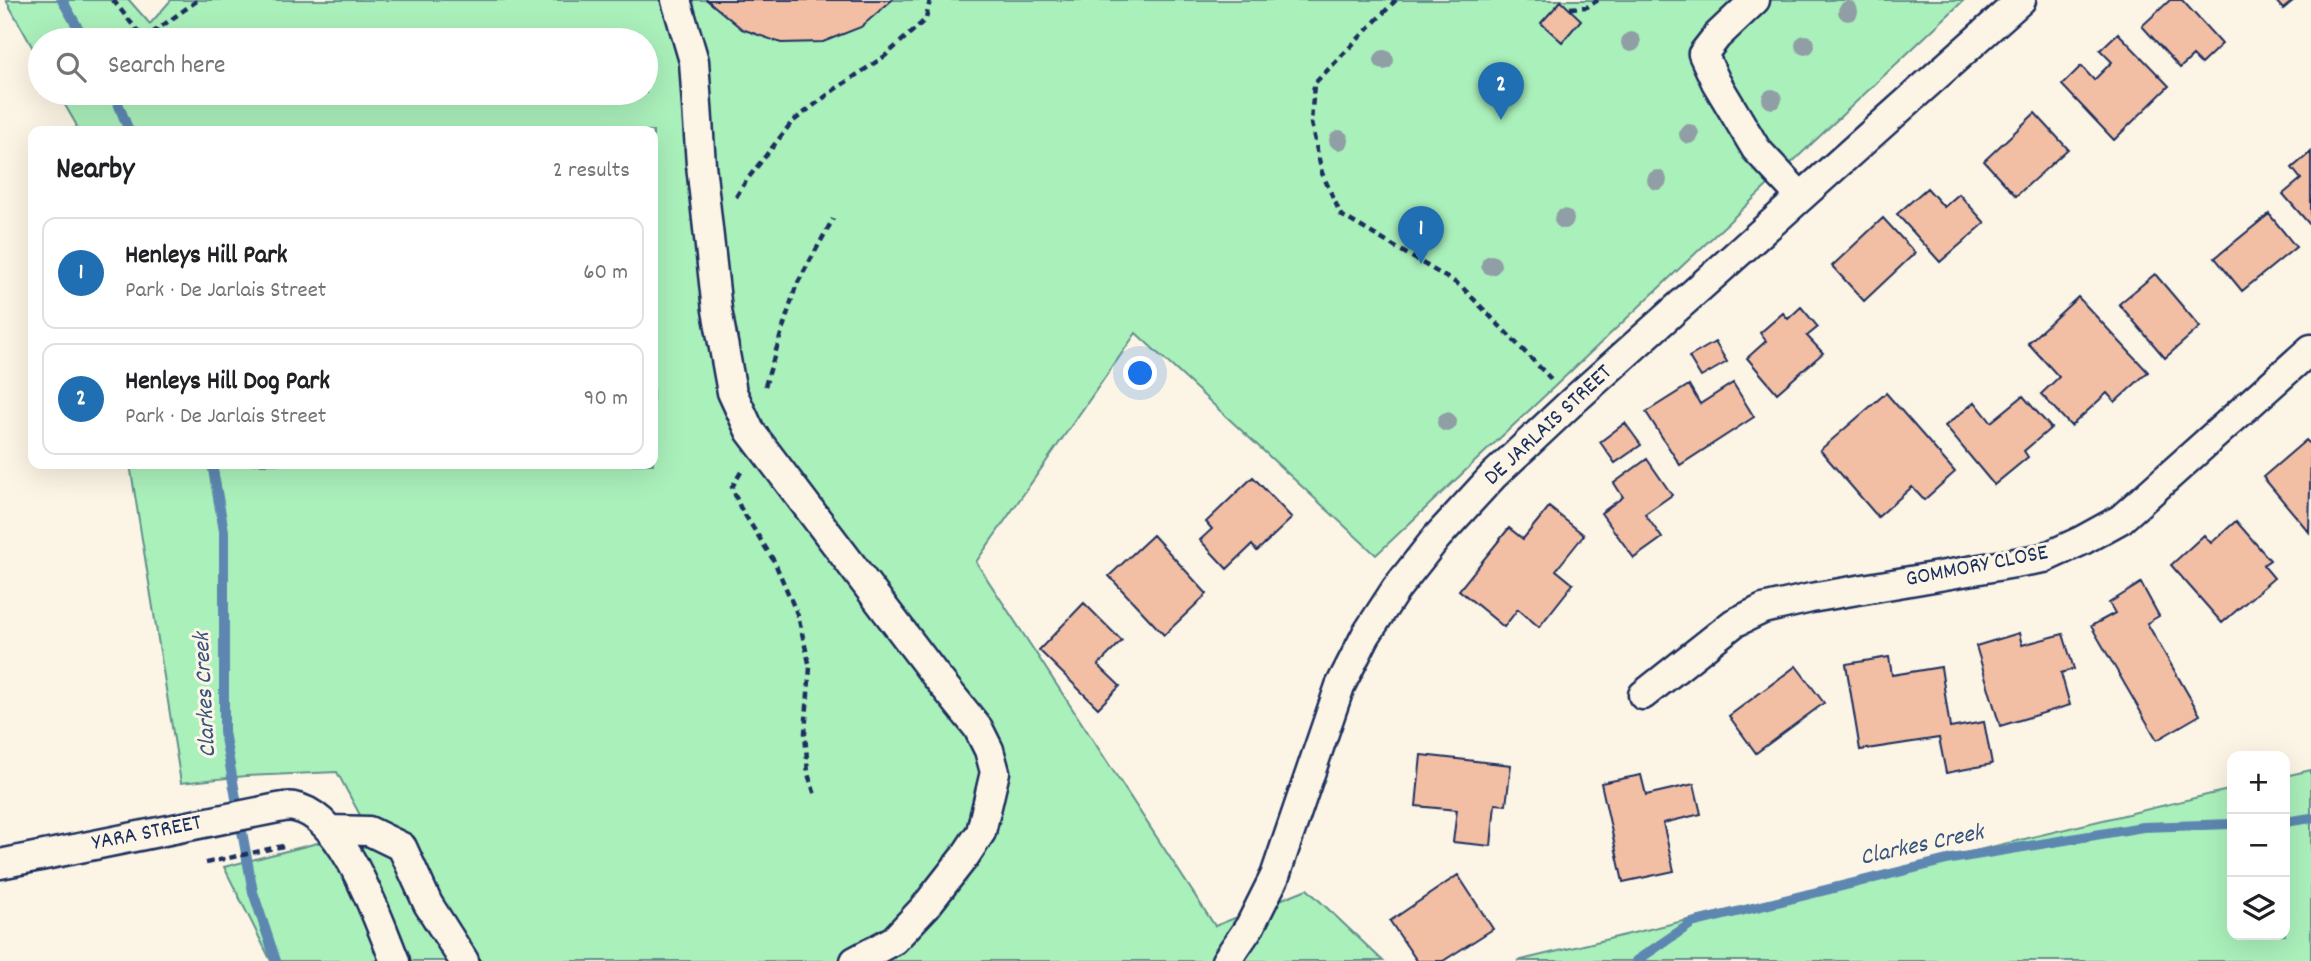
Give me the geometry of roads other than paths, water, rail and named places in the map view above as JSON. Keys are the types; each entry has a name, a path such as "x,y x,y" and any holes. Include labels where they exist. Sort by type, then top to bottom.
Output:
{"street":[{"path":"676,0 694,61 709,242 717,310 732,392 750,431 978,728 989,750 995,772 981,832 965,856 926,906 894,940 855,961"},
{"path":"1755,0 1717,36 1703,54 1716,82 1756,149 1801,197"},
{"name":"DE JARLAIS STREET","path":"1226,961 1250,926 1275,876 1340,686 1366,635 1396,589 1437,537 1493,476 1573,401 2021,0"},
{"name":"GOMMORY CLOSE","path":"1643,695 1734,623 1763,609 1811,598 2044,558 2081,541 2121,519 2311,349"},
{"name":"YARA STREET","path":"0,864 287,807 314,816 330,830"},
{"path":"330,830 347,852 395,961"},
{"path":"330,830 369,831 401,848 428,904 464,961"}],"waterway":[{"name":"Clarkes Creek","path":"62,0 78,28"},
{"name":"Clarkes Creek","path":"119,105 127,126"},
{"name":"Clarkes Creek","path":"213,469 224,531 224,732 253,892 276,961"},
{"name":"Clarkes Creek","path":"2290,821 2311,818"},
{"name":"Clarkes Creek","path":"1636,961 1692,923 1951,859 2143,827 2227,824"}],"place":[{"name":"Henleys Hill Dog Park","path":"1501,120"},
{"name":"Henleys Hill Park","path":"1421,264"}]}
